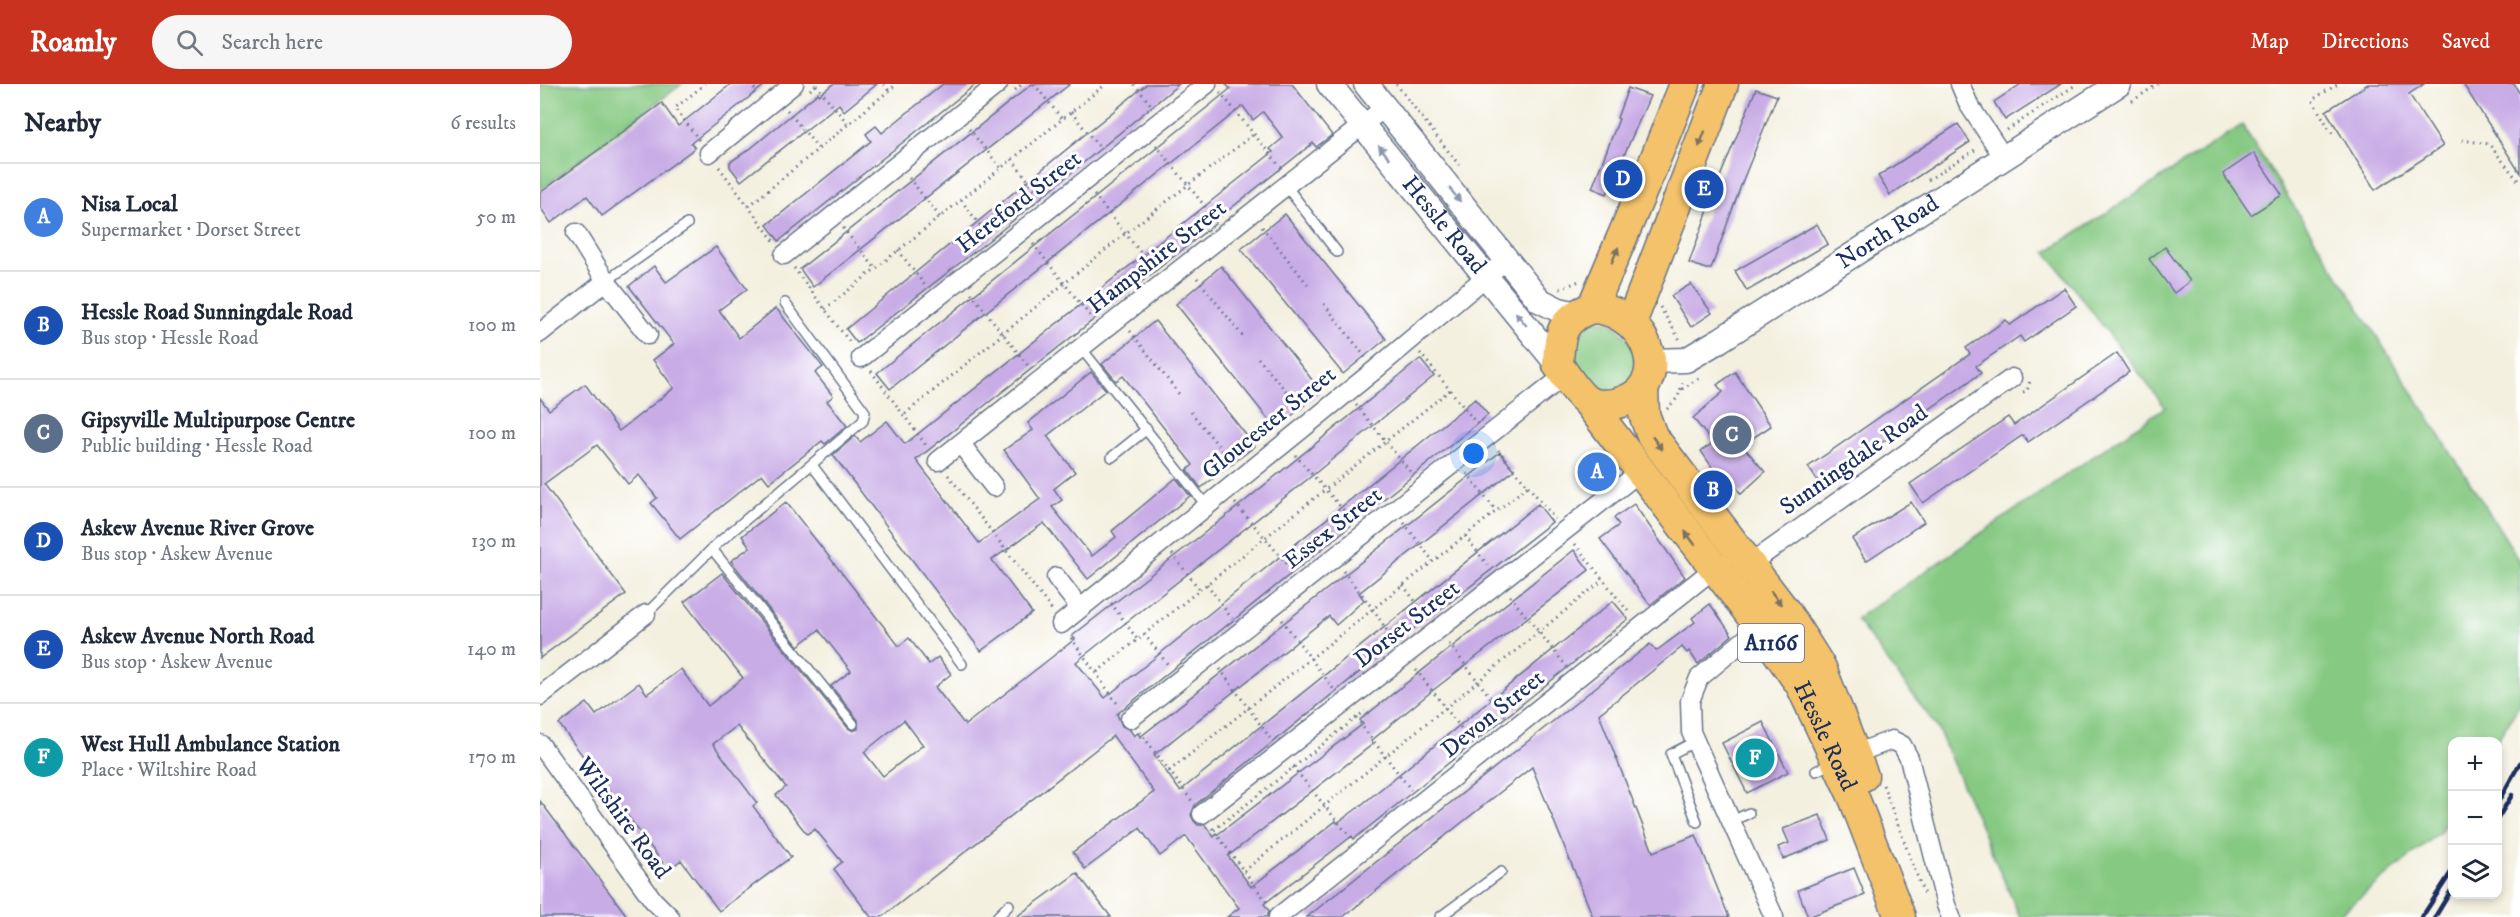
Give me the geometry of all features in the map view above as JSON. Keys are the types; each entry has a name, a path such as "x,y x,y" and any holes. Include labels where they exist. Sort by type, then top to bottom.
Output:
{"main road":[{"path":"1585,311 1604,309 1631,322 1643,338 1647,374 1628,399 1605,405 1587,401 1561,370 1561,332 1585,311 1652,167 1685,84"},
{"path":"1631,322 1721,90"},
{"name":"Hessle Road","path":"1647,374 1644,414 1652,436 1787,614 1821,668 1835,762 1918,917"},
{"name":"Hessle Road","path":"1587,401 1719,576 1761,627 1801,685 1835,762 1854,798 1900,917"}],"street":[{"path":"709,153 794,84"},
{"path":"784,255 998,84"},
{"name":"Hessle Road","path":"1329,84 1561,370"},
{"name":"Hessle Road","path":"1366,84 1539,300 1559,310 1585,311"},
{"path":"1685,84 1721,90"},
{"path":"1960,84 1969,105 2004,158"},
{"name":"North Road","path":"1647,374 1686,360 2119,84"},
{"name":"Hereford Street","path":"861,358 1213,87"},
{"name":"Hampshire Street","path":"938,461 1187,265 1251,213 1286,180 1363,126 1384,108"},
{"path":"576,233 606,282 648,335"},
{"name":"Gloucester Street","path":"1061,624 1376,369 1507,259"},
{"path":"540,333 606,282"},
{"name":"Essex Street","path":"1130,719 1561,370"},
{"name":"Sunningdale Road","path":"1719,576 1744,556 2012,378"},
{"path":"961,444 994,487"},
{"name":"Dorset Street","path":"1202,814 1641,471"},
{"name":"Devon Street","path":"1278,916 1719,576"},
{"path":"1056,577 1080,608"},
{"path":"540,696 646,614"},
{"path":"1761,627 1721,658 1700,678 1690,700 1692,732 1774,917"},
{"path":"1835,762 1892,740 1902,745 1909,758 1951,917"},
{"name":"Wiltshire Road","path":"540,744 653,900 670,917"}],"lane":[{"path":"1286,180 1337,252"},
{"path":"606,282 687,224"},
{"path":"646,614 712,549 863,421 865,412 785,303"},
{"path":"1082,348 1206,506"},
{"path":"1112,457 1147,429"},
{"path":"812,465 962,664"},
{"path":"712,549 853,724"},
{"path":"1696,741 1671,754 1697,822"},
{"path":"1732,821 1749,813"},
{"path":"1440,917 1501,872"},
{"path":"997,917 1009,905"}],"path":[{"path":"705,84 675,108 1278,916"},
{"path":"884,84 889,91"},
{"path":"748,206 897,84"},
{"path":"1034,84 1062,119"},
{"path":"825,309 1106,84"},
{"path":"1134,84 1156,111"},
{"path":"2332,133 2312,100 2338,84"},
{"path":"816,85 848,124"},
{"path":"1213,87 1254,134 1286,180"},
{"path":"786,109 819,148"},
{"path":"1071,112 1103,153"},
{"path":"968,128 1001,168"},
{"path":"905,414 1126,233 1254,134"},
{"path":"2462,140 2489,144 2520,183"},
{"path":"1155,143 1221,227"},
{"path":"1012,159 1044,201"},
{"path":"908,177 940,217"},
{"path":"1092,194 1159,276"},
{"path":"961,200 992,242"},
{"path":"1251,213 1309,286"},
{"path":"843,228 875,268"},
{"path":"1033,244 1097,325"},
{"path":"898,250 930,291"},
{"path":"1187,265 1245,339"},
{"path":"971,292 1035,375"},
{"path":"1324,304 1369,362"},
{"path":"1120,318 1179,394"},
{"path":"1419,352 1480,427"},
{"path":"1258,358 1305,414"},
{"path":"1097,672 1450,390"},
{"path":"1355,404 1416,478"},
{"path":"1191,412 1237,468"},
{"path":"1498,449 1558,523"},
{"path":"1294,453 1356,525"},
{"path":"1467,473 1496,511"},
{"path":"1169,771 1528,486"},
{"path":"1234,501 1295,574"},
{"path":"1404,523 1433,561"},
{"path":"1465,536 1494,573"},
{"path":"1575,544 1635,621"},
{"path":"1171,552 1200,590"},
{"path":"1343,571 1373,609 1398,648"},
{"path":"1244,871 1603,580"},
{"path":"1207,584 1234,622"},
{"path":"1403,585 1431,622"},
{"path":"1510,596 1571,672"},
{"path":"1110,602 1137,640"},
{"path":"1282,620 1338,695"},
{"path":"1144,634 1173,671"},
{"path":"1449,644 1509,721"},
{"path":"1220,669 1275,745"},
{"path":"1416,670 1476,747"},
{"path":"1356,718 1415,795"},
{"path":"1293,767 1354,843"}],"green space":[{"path":"540,84 682,84 540,190"},
{"path":"2242,125 2520,561 2520,704 2499,737 2448,737 2448,819 2440,832 2336,917 2020,917 1937,727 1856,619 2165,407 2046,252"},
{"path":"1585,320 1610,321 1632,343 1640,374 1620,392 1596,391 1574,367 1570,340"}],"building":[{"path":"731,84 766,84 691,143 695,148 602,216 587,196 551,223 540,207 540,193 662,103 678,126"},
{"path":"833,84 877,84 844,111 839,104 741,181 730,167 730,162 750,149 818,93 819,95"},
{"path":"943,84 976,84 779,241 767,225 871,141 866,134 876,126 882,133"},
{"path":"1032,84 1070,84 813,287 800,269"},
{"path":"1147,84 1179,84 992,238 857,343 846,329"},
{"path":"1226,84 1292,84 1332,135 1316,147 1313,143 1215,221 1216,223 916,460 979,543 1040,499 1004,450 1033,430 1028,423 1091,372 1106,390 1047,436 1075,472 1054,489 1062,500 1052,507 1092,556 1116,537 1112,531 1176,478 1190,496 1088,579 1044,523 992,560 1032,613 981,651 833,455 855,436 860,442 887,421 905,444 1273,152 1270,149 1283,138 1263,112 1253,120 1243,106 890,389 877,373 1230,89"},
{"path":"2021,84 2061,84 2005,120 1994,102"},
{"path":"2368,84 2424,84 2409,94 2443,146 2375,190 2326,111"},
{"path":"2463,84 2514,84 2520,94 2520,173"},
{"path":"1628,88 1650,96 1607,194 1592,188 1619,119 1617,118"},
{"path":"1756,89 1777,96 1743,180 1711,269 1706,269 1689,263 1720,177"},
{"path":"1958,124 1970,142 1890,195 1878,176"},
{"path":"2254,153 2282,195 2251,215 2223,174"},
{"path":"1285,214 1386,339 1343,374 1241,249"},
{"path":"1817,224 1828,244 1747,291 1735,271"},
{"path":"716,247 747,289 719,310 739,338 776,308 823,367 815,373 833,396 827,401 847,426 825,444 822,441 769,483 762,474 680,539 651,503 657,498 639,475 628,484 597,445 544,484 626,594 540,658 540,398 549,410 585,384 619,431 674,388 653,360 674,344 629,286 654,266 666,282"},
{"path":"2165,247 2190,281 2174,293 2149,259"},
{"path":"1221,266 1321,391 1276,429 1176,304"},
{"path":"1691,284 1712,313 1691,327 1671,296"},
{"path":"2064,288 2076,306 2024,342 2020,336 1976,366 1981,373 1821,485 1808,467 1970,354 1966,348 2006,320 2010,325"},
{"path":"1155,321 1255,446 1201,488 1187,470 1193,465 1123,376 1116,381 1102,364"},
{"path":"2117,353 2129,372 2028,442 2023,435 1923,503 1910,484 2008,417 2014,425"},
{"path":"1420,359 1434,376 1313,475 1076,662 1105,698 1475,399 1488,415 1117,714 1122,726 1130,730 1134,736 1138,733 1140,737 1500,452 1514,470 1359,593 1364,600 1336,625 1329,616 1154,755 1180,791 1538,504 1552,522 1430,618 1429,616 1195,805 1191,815 1194,821 1198,825 1205,825 1214,837 1363,724 1360,720 1574,550 1589,570 1432,691 1371,741 1373,744 1228,856 1251,887 1336,821 1337,823 1355,810 1613,601 1628,619 1354,839 1352,836 1264,904 1269,911 1267,917 1227,917 1239,908 1186,836 1160,856 1140,828 1085,869 1073,852 1154,792 1113,736 882,917 871,917 834,869 842,862 815,829 807,834 776,795 786,787 737,726 713,744 757,803 753,806 791,857 719,911 681,860 668,870 559,724 587,703 596,715 639,683 647,694 681,669 708,706 743,678 684,602 722,573 848,728 853,731 858,729 858,720 831,686 851,671 819,630 798,646 731,561 750,547 742,536 786,502 899,646 909,638 929,664 938,657 951,674 935,687 965,725 1075,639 1072,636 1235,509","holes":["904,720 923,745 883,776 864,752"]},
{"path":"1735,372 1771,426 1742,445 1765,472 1741,494 1725,471 1718,476 1701,451 1713,443 1693,418 1723,392 1717,385"},
{"path":"1911,502 1924,522 1866,561 1852,539"},
{"path":"1634,504 1685,577 1650,605 1600,539 1619,525 1614,518"},
{"path":"1710,604 1732,635 1698,664 1689,651 1687,653 1682,647 1599,714 1653,852 1696,835 1729,917 1593,917 1532,767 1343,917 1307,917 1650,644 1656,651 1695,622 1692,618"},
{"path":"1763,722 1788,772 1747,793 1722,743"},
{"path":"540,801 628,917 540,917"},
{"path":"1820,815 1830,840 1783,859 1778,847 1789,843 1783,829"},
{"path":"1854,868 1865,895 1808,917 1798,890"},
{"path":"1077,873 1111,917 1016,917"}],"railway":[{"path":"2502,795 2520,763"},
{"path":"2502,811 2512,795"},
{"path":"2422,917 2448,877"},
{"path":"2435,917 2448,896"}],"place":[{"name":"Askew Avenue River Grove","path":"1623,179"},
{"name":"Askew Avenue North Road","path":"1704,189"},
{"name":"Gipsyville Multipurpose Centre","path":"1732,435"},
{"name":"Nisa Local","path":"1597,472"},
{"name":"Hessle Road Sunningdale Road","path":"1713,490"},
{"name":"West Hull Ambulance Station","path":"1755,758"}]}
